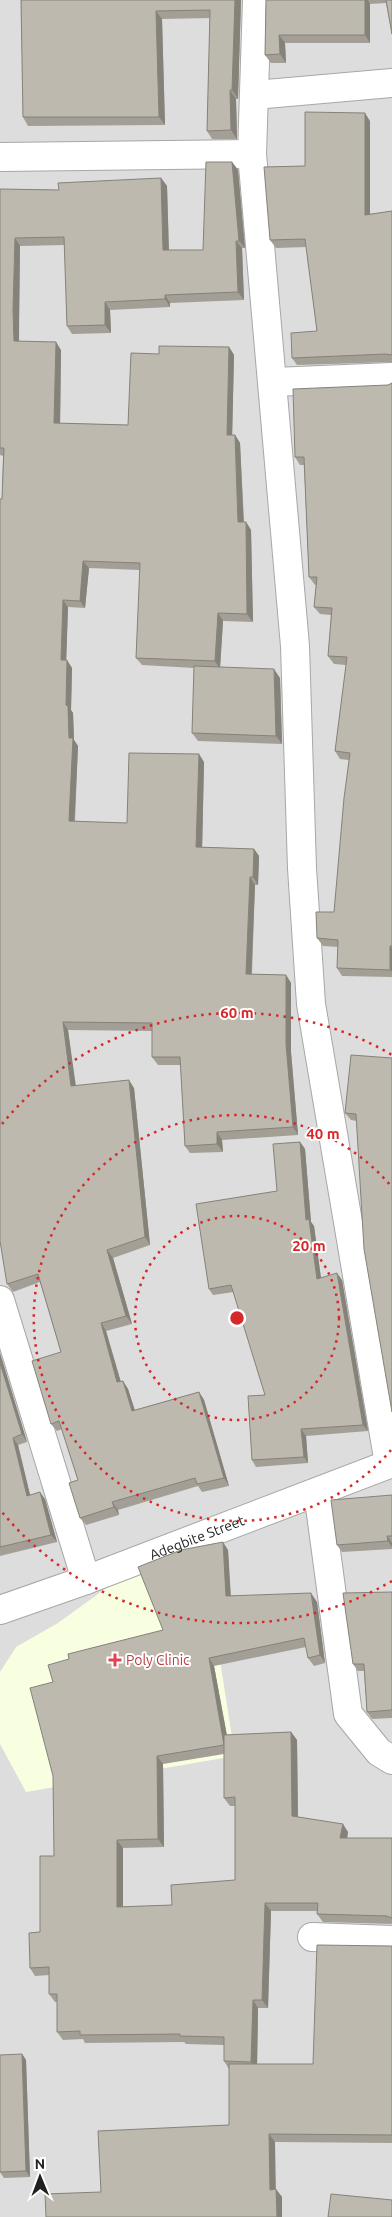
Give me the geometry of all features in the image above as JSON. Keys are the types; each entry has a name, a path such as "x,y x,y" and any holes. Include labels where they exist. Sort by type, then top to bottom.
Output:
{"street":[{"path":"257,0 252,154 274,382 295,646 302,868 311,1004 390,1463"},
{"path":"254,95 392,83"},
{"path":"0,157 252,154"},
{"path":"274,382 392,377"},
{"path":"0,1300 86,1580"},
{"name":"Adegbite Street","path":"0,1610 86,1580 390,1463"},
{"path":"318,1492 348,1714 378,1752 392,1760"},
{"path":"312,1937 392,1940"}],"shaded area":[{"path":"0,0 392,0 392,2217 0,2217"},
{"name":"Poly Clinic","path":"185,1551 215,1629 235,1756 26,1792 0,1744 0,1672 16,1647 58,1623 123,1576"}],"building":[{"path":"21,0 235,0 232,90 230,90 231,130 207,131 210,10 156,11 159,117 23,117"},
{"path":"266,0 365,0 365,35 279,35 280,54 265,55"},
{"path":"386,0 392,0 392,34"},
{"path":"305,112 365,113 365,215 392,211 392,355 292,358 291,333 317,331 305,239 270,240 264,167 305,166"},
{"path":"206,162 232,162 239,241 236,241 238,292 165,295 165,299 105,302 105,325 67,326 64,237 15,238 14,341 56,342 54,423 128,425 131,353 159,354 159,346 229,347 227,435 235,435 238,522 246,522 247,614 218,613 215,661 136,658 140,563 83,561 80,601 63,600 61,660 67,660 66,705 68,706 69,738 73,738 69,821 127,823 129,753 199,754 196,847 254,849 253,877 250,877 246,974 286,975 286,1044 293,1127 217,1132 217,1144 185,1146 180,1057 152,1057 152,1023 63,1022 71,1086 129,1080 145,1237 107,1250 126,1316 101,1323 117,1382 123,1381 132,1411 199,1392 224,1478 197,1484 195,1478 112,1502 114,1507 80,1518 69,1483 78,1480 59,1421 51,1424 32,1361 61,1352 38,1274 7,1284 0,1241 0,499 2,499 4,448 0,448 0,189 59,190 58,183 161,178 163,250 203,250"},
{"path":"392,383 392,946 390,946 390,970 337,968 338,940 317,938 316,912 334,912 350,753 335,751 347,657 328,656 332,608 314,607 317,577 309,577 304,457 295,457 293,389 388,385"},
{"path":"194,666 274,669 276,736 192,733"},
{"path":"351,1055 392,1058 392,1412 364,1249 356,1114 345,1113"},
{"path":"300,1142 306,1220 309,1219 317,1279 337,1273 363,1425 301,1429 304,1457 252,1460 248,1396 265,1395 231,1285 209,1289 196,1204 277,1191 273,1144"},
{"path":"0,1363 22,1434 13,1438 27,1496 40,1492 51,1535 0,1547"},
{"path":"392,1495 392,1536 387,1536 388,1541 337,1545 331,1500"},
{"path":"223,1542 226,1596 311,1593 320,1655 308,1658 304,1638 209,1658 224,1745 224,1735 291,1732 292,1816 343,1824 340,1838 392,1838 392,1918 387,1916 317,1914 318,1903 265,1903 262,2000 253,2000 251,2062 224,2061 224,2037 180,2036 180,2034 80,2035 80,2031 57,2032 57,1994 49,1994 49,1967 30,1968 29,1933 40,1932 40,1856 54,1856 53,1776 30,1688 53,1682 48,1665 69,1659 68,1654 163,1630 138,1567 181,1550","holes":["224,1745 224,1798 235,1797 235,1880 171,1885 172,1905 117,1907 117,1840 158,1839 157,1756"]},
{"path":"392,1592 392,1710 367,1712 364,1664 353,1664 343,1593"},
{"path":"317,1945 392,1946 392,2135 269,2134 270,2190 276,2189 277,2217 46,2217 45,2194 101,2192 98,2131 229,2125 229,2064 313,2064"},
{"path":"22,2054 26,2171 0,2172 0,2055"},
{"path":"331,2194 392,2200 392,2217 328,2217"}],"place":[{"name":"Poly Clinic","path":"115,1660"}]}
